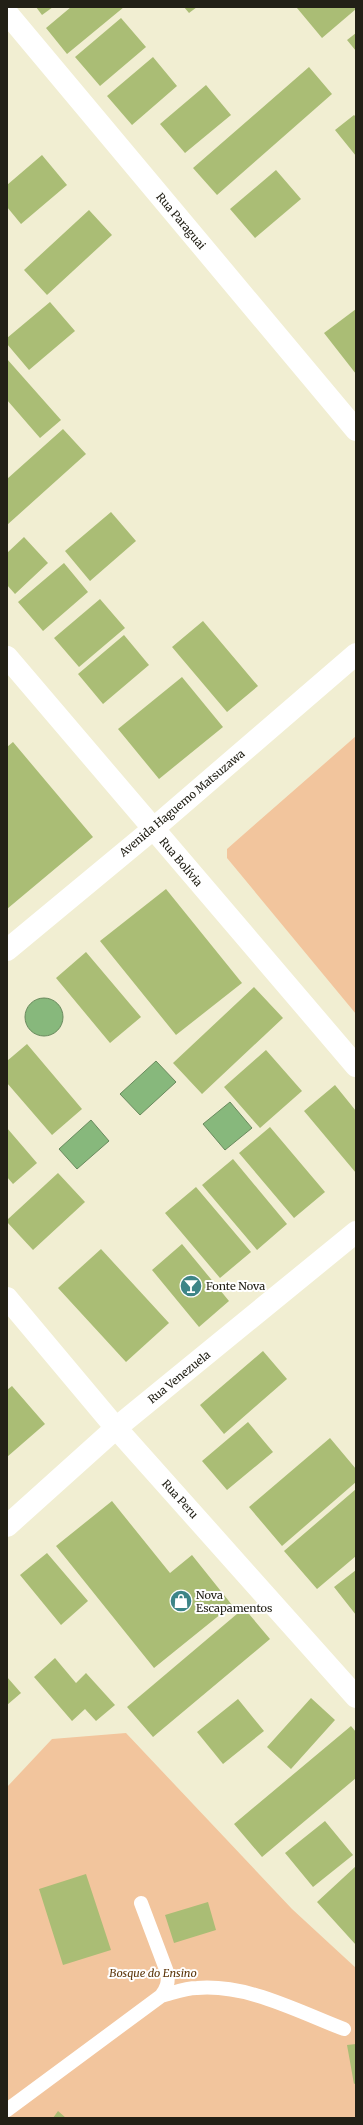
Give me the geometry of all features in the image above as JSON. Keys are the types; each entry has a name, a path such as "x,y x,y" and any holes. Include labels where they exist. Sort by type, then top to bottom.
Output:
{"street":[{"name":"Rua Paraguai","path":"7,13 356,430"},
{"name":"Avenida Haguemo Matsuzawa","path":"7,950 153,829 356,654"},
{"name":"Rua Bolívia","path":"7,657 356,1066"},
{"name":"Rua Venezuela","path":"7,1526 116,1428 356,1232"},
{"name":"Rua Peru","path":"7,1298 116,1428 356,1697"}],"lane":[{"path":"7,2110 161,1996 168,1984 167,1972 141,1903"},
{"path":"161,1996 195,1988 211,1987 237,1990 254,1994 344,2029"}],"green space":[{"path":"356,736 356,1014 227,858 227,849"},
{"name":"Bosque do Ensino","path":"126,1733 292,1909 356,1968 356,2118 7,2118 7,1787 52,1739"}],"shaded area":[{"path":"40,998 48,998 58,1003 62,1010 62,1024 58,1031 48,1036 40,1036 30,1031 28,1028 25,1021 25,1013 30,1003 33,1001"},
{"path":"156,1061 176,1082 140,1115 120,1094"},
{"path":"230,1102 252,1128 225,1150 203,1124"},
{"path":"91,1120 109,1141 77,1169 59,1149"}],"building":[{"path":"36,7 53,7 42,15"},
{"path":"71,7 124,7 67,54 46,28"},
{"path":"184,7 197,7 189,13"},
{"path":"356,7 356,9 322,38 297,8"},
{"path":"121,18 146,47 100,86 75,57"},
{"path":"356,33 356,51 347,40"},
{"path":"153,57 177,86 132,125 107,96"},
{"path":"309,67 332,94 217,195 193,168"},
{"path":"206,85 231,115 185,153 160,124"},
{"path":"354,115 356,117 356,156 335,130"},
{"path":"42,155 67,185 21,224 7,207 7,185"},
{"path":"276,170 301,199 255,238 230,209"},
{"path":"89,210 112,235 47,295 24,270"},
{"path":"50,302 75,331 29,370 7,344 7,338"},
{"path":"356,309 356,374 324,333"},
{"path":"7,359 61,420 40,438 7,400"},
{"path":"63,429 86,454 7,525 7,479"},
{"path":"111,512 136,541 90,581 65,551"},
{"path":"24,537 48,563 15,594 7,585 7,553"},
{"path":"64,563 88,592 43,631 18,602"},
{"path":"100,599 125,628 79,667 54,638"},
{"path":"203,621 258,686 227,712 172,647"},
{"path":"124,635 149,665 103,704 78,674"},
{"path":"182,677 223,727 159,779 118,729"},
{"path":"13,742 93,837 7,909 7,747"},
{"path":"166,889 242,983 176,1035 100,941"},
{"path":"86,952 141,1017 110,1043 56,978"},
{"path":"254,987 283,1018 202,1094 173,1063"},
{"path":"27,1044 82,1109 52,1135 7,1083 7,1061"},
{"path":"266,1050 302,1091 260,1128 224,1087"},
{"path":"335,1085 356,1111 356,1173 304,1111"},
{"path":"270,1127 325,1192 294,1218 239,1153"},
{"path":"7,1128 37,1163 13,1184 7,1177"},
{"path":"233,1159 287,1224 257,1250 202,1185"},
{"path":"58,1173 85,1202 33,1250 7,1222 7,1220"},
{"path":"196,1187 251,1252 220,1278 165,1213"},
{"name":"Fonte Nova","path":"182,1244 229,1301 199,1327 152,1270"},
{"path":"101,1249 169,1323 126,1362 58,1288"},
{"path":"263,1351 287,1379 224,1434 200,1405"},
{"path":"12,1386 45,1424 7,1457 7,1390"},
{"path":"248,1422 273,1452 227,1490 202,1461"},
{"path":"330,1438 356,1469 356,1482 282,1546 249,1507"},
{"path":"356,1489 356,1556 317,1589 284,1551"},
{"path":"112,1501 170,1573 192,1555 232,1605 154,1668 56,1546"},
{"path":"47,1553 88,1601 61,1625 20,1575"},
{"path":"356,1570 356,1615 334,1587"},
{"path":"244,1608 270,1639 153,1737 127,1707"},
{"path":"55,1658 76,1683 86,1673 115,1705 96,1721 85,1709 72,1721 34,1677"},
{"path":"7,1677 21,1693 7,1705"},
{"path":"311,1698 335,1720 291,1769 267,1747"},
{"path":"238,1699 264,1731 223,1764 197,1732"},
{"path":"351,1726 356,1732 356,1778 262,1857 234,1824"},
{"path":"325,1821 353,1855 313,1887 285,1853"},
{"path":"356,1866 356,1945 317,1902"},
{"path":"86,1874 111,1950 63,1965 39,1889"},
{"path":"208,1902 216,1930 174,1943 165,1915"},
{"path":"356,2044 356,2083 354,2084 347,2045"},
{"path":"58,2111 66,2118 53,2118"}],"place":[{"name":"Fonte Nova","path":"191,1286"},
{"name":"Nova Escapamentos","path":"181,1601"}]}
